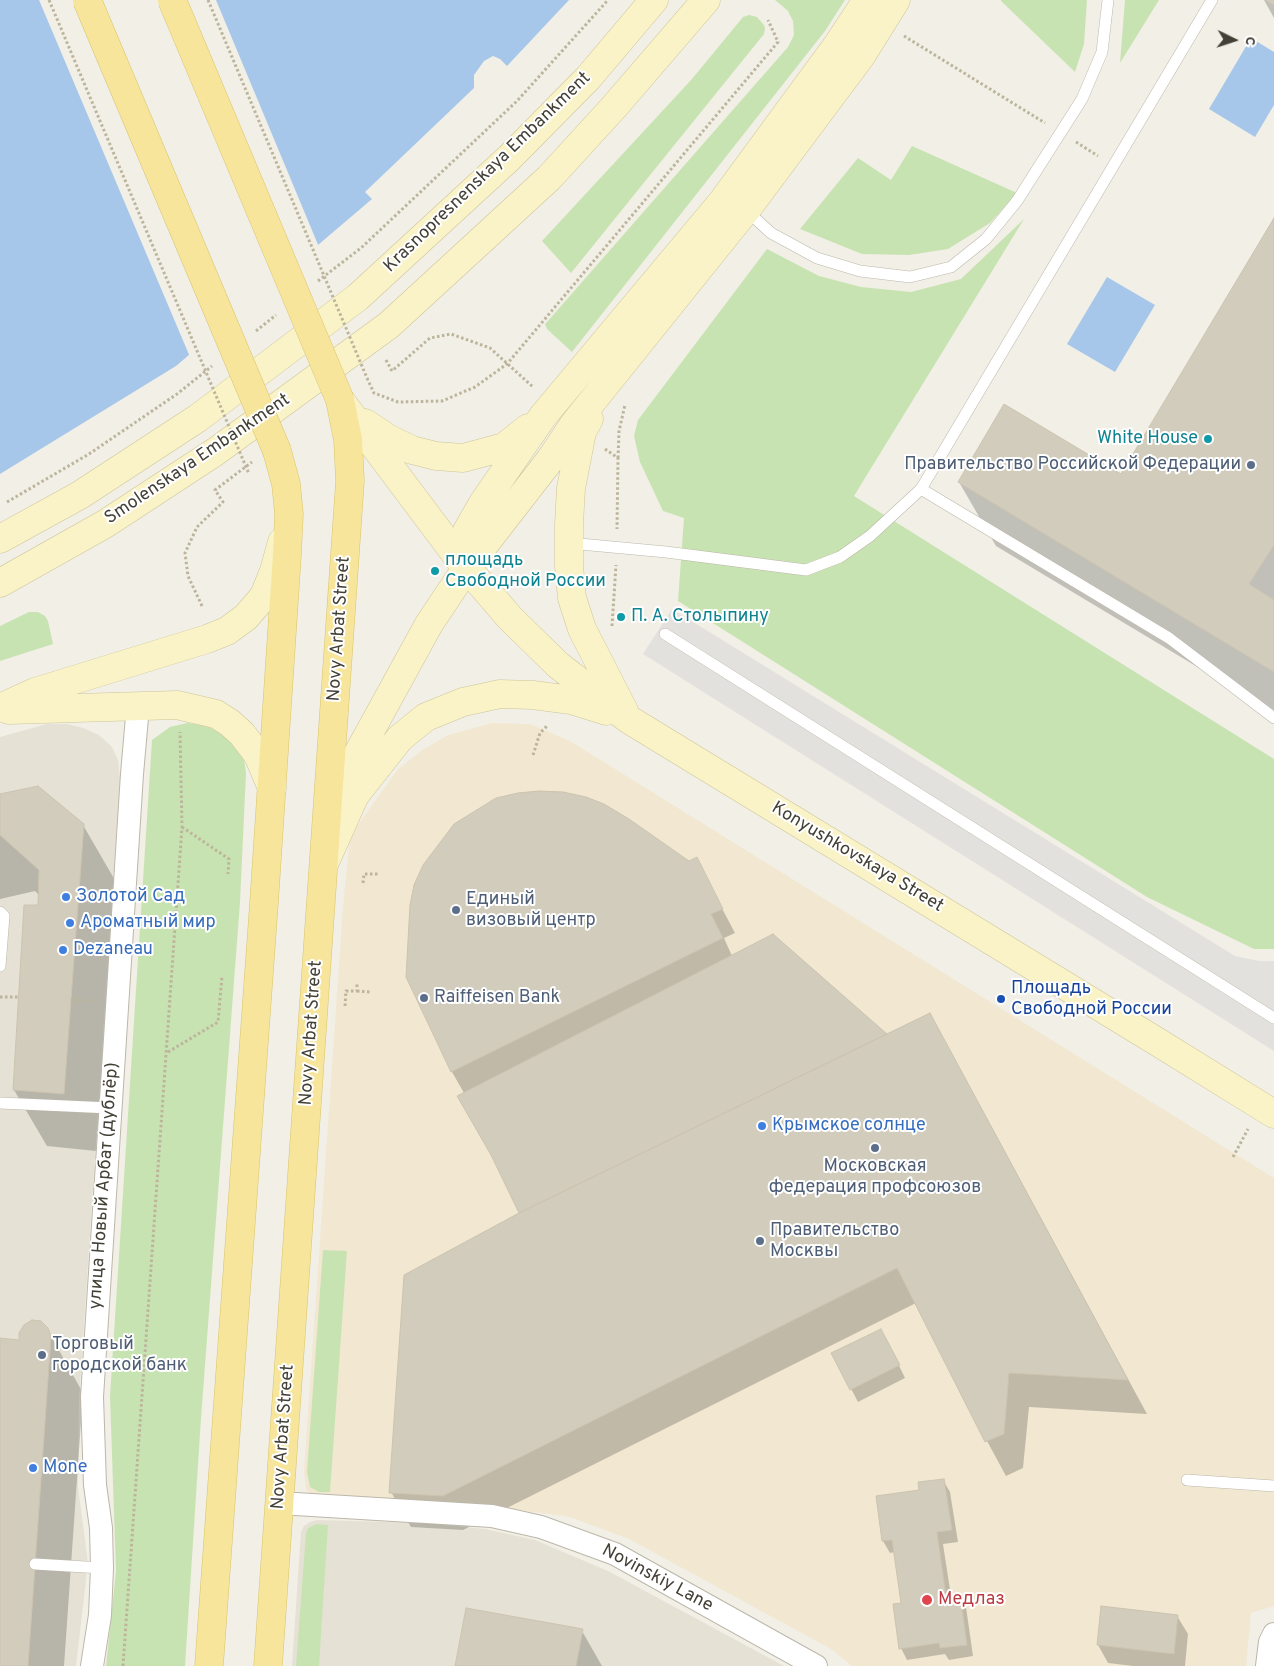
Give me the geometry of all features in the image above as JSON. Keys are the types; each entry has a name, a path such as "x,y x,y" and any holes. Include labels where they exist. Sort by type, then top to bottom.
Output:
{"main road":[{"path":"87,0 277,451 286,484 289,514 288,555 272,788 209,1666"},
{"name":"Novy Arbat Street","path":"172,0 340,400 348,440 350,481 268,1666"},
{"name":"Krasnopresnenskaya Embankment","path":"358,297 509,158 588,78 654,0"},
{"name":"Smolenskaya Embankment","path":"0,583 105,524 215,452 389,325 549,178 614,107 706,0"},
{"path":"464,563 467,531 479,510 543,416 722,202 868,0"},
{"path":"328,808 464,563 550,460 574,424 746,210 861,56 896,0"},
{"name":"Smolenskaya Embankment","path":"0,539 80,495 198,418 358,297"},
{"path":"618,370 582,432 571,488 569,543 572,598 582,629 628,719"},
{"path":"340,400 367,425 389,439 412,450 436,456 463,458 504,447 543,416"},
{"name":"Konyushkovskaya Street","path":"340,400 464,563 510,618 558,665 628,719 1274,1114"},
{"path":"0,709 35,692 207,640 227,630 246,617 264,596 274,571 289,514"},
{"path":"324,862 355,794 400,738 426,717 463,702 500,694 533,695 571,700 628,719"},
{"path":"0,709 177,706 216,714 242,734 258,755 272,788"}],"street":[{"name":"улица Новый Арбат (дублёр)","path":"92,1666 100,1615 102,1568 101,1528 95,1486 92,1397 138,706"},
{"name":"Novinskiy Lane","path":"279,1503 492,1516 541,1526 615,1554 816,1666"},
{"path":"1267,1666 1270,1642 1274,1634"}],"lane":[{"path":"746,210 771,233 817,258 860,271 910,277 951,267 986,239 1017,201 1082,99 1102,52 1108,0"},
{"path":"569,543 666,552 806,570 840,557 870,536 921,489 1212,0"},
{"path":"921,489 1169,638 1274,718"},
{"path":"665,634 1274,1018"},
{"path":"0,912 4,916 0,966"},
{"path":"0,1103 110,1108"},
{"path":"1187,1480 1274,1486"},
{"path":"35,1564 102,1568"}],"path":[{"path":"49,0 249,474"},
{"path":"208,0 374,393 398,402 442,401 475,387 507,364 778,42 768,20"},
{"path":"315,284 361,248 517,101 608,0"},
{"path":"898,32 1048,125"},
{"path":"1071,140 1079,145"},
{"path":"254,333 277,315"},
{"path":"392,371 430,338 451,334 490,348 534,388"},
{"path":"0,506 89,454 177,394 216,364"},
{"path":"202,606 188,576 185,553 197,527 223,502 215,490"},
{"path":"534,755 540,734 550,722"},
{"path":"123,1666 182,827 180,729"},
{"path":"182,827 229,859 228,874"},
{"path":"363,883 364,874 378,874"},
{"path":"167,1053 218,1022 222,976"},
{"path":"357,983 357,992"},
{"path":"345,1006 346,991 370,992"},
{"path":"0,997 19,998"}],"shaded area":[{"path":"672,609 1235,956 1259,961 1274,961 1274,1051 643,654"},
{"path":"492,723 530,724 570,741 1274,1178 1274,1606 1251,1613 1246,1666 852,1666 831,1649 629,1539 570,1517 491,1506 310,1494 306,1489 304,1471 343,907 350,836 398,769 421,751 448,735"},
{"path":"47,724 67,724 99,735 112,747 118,760 120,778 79,1399 78,1487 88,1563 76,1666 0,1666 0,737"},
{"path":"317,1520 426,1523 485,1529 535,1540 608,1571 784,1666 292,1666 301,1532 304,1526"}],"green space":[{"path":"775,0 845,0 825,31 572,352 547,329 545,324 788,47 794,35 793,21 788,11"},
{"path":"1087,0 1084,44 1075,72 1001,1"},
{"path":"1125,0 1159,0 1120,63"},
{"path":"749,15 757,17 764,25 764,34 571,273 542,241 692,79 743,17"},
{"path":"912,146 1017,193 990,223 948,249 909,255 862,254 800,229 858,158 891,180"},
{"path":"1024,219 854,496 1274,759 1274,949 1254,949 1147,897 678,601 684,518 663,511 640,462 634,436 638,420 767,249 819,276 861,287 911,292 961,279"},
{"path":"29,612 38,612 45,616 48,621 53,644 0,661 0,626"},
{"path":"187,723 204,725 228,736 243,752 246,773 240,902 201,1418 185,1666 106,1666 116,1571 110,1396 152,740 170,727"},
{"path":"323,1250 347,1251 330,1492 319,1492 310,1487 307,1472"},
{"path":"317,1524 328,1525 319,1666 296,1666 306,1533 308,1528"}],"water":[{"path":"0,0 569,0 507,66 500,59 493,56 484,61 474,75 474,88 365,192 372,199 176,366 0,474"},
{"path":"1251,38 1274,52 1274,105 1255,137 1209,109"},
{"path":"1107,277 1155,305 1115,372 1067,344"}],"pier":[{"path":"39,0 216,0 319,247 190,357"}],"building":[{"path":"1265,0 1274,0 1274,5"},
{"name":"White House","path":"1274,218 1274,545 1249,584 1274,600 1274,672 958,482 1004,404 1121,474"},
{"path":"38,786 84,824 64,1094 13,1090 24,905 38,905 39,870 0,835 0,794"},
{"path":"539,791 563,792 586,797 604,804 689,861 697,857 723,909 711,914 723,938 451,1072 406,977 410,905 414,885 423,865 454,824 496,798"},
{"path":"773,934 887,1034 519,1213 491,1155 457,1096"},
{"name":"Правительство Москвы","path":"930,1013 1128,1380 1009,1373 1004,1434 985,1442 897,1268 443,1496 389,1493 404,1275 519,1213"},
{"path":"32,1320 41,1321 48,1328 51,1336 28,1666 0,1666 0,1338 19,1340 19,1333 24,1325"},
{"path":"881,1329 900,1365 850,1390 831,1353"},
{"path":"944,1479 952,1530 937,1532 946,1596 960,1594 967,1645 940,1648 939,1643 899,1649 893,1604 901,1603 892,1540 882,1541 876,1496 919,1490 918,1482"},
{"path":"1101,1606 1178,1615 1174,1654 1097,1645"},
{"path":"466,1608 583,1629 576,1666 455,1666"}],"place":[{"name":"White House","path":"1208,439"},
{"name":"Правительство Российской Федерации","path":"1251,465"},
{"name":"площадь Свободной России","path":"435,571"},
{"name":"П. А. Столыпину","path":"621,617"},
{"name":"Золотой Сад","path":"66,897"},
{"name":"Единый визовый центр","path":"456,910"},
{"name":"Ароматный мир","path":"70,923"},
{"name":"Dezaneau","path":"63,950"},
{"name":"Raiffeisen Bank","path":"424,998"},
{"name":"Площадь Свободной России","path":"1001,999"},
{"name":"Крымское солнце","path":"762,1126"},
{"name":"Московская федерация профсоюзов","path":"875,1148"},
{"name":"Правительство Москвы","path":"760,1241"},
{"name":"Торговый городской банк","path":"42,1355"},
{"name":"Mone","path":"33,1468"},
{"name":"Медлаз","path":"927,1600"}]}
